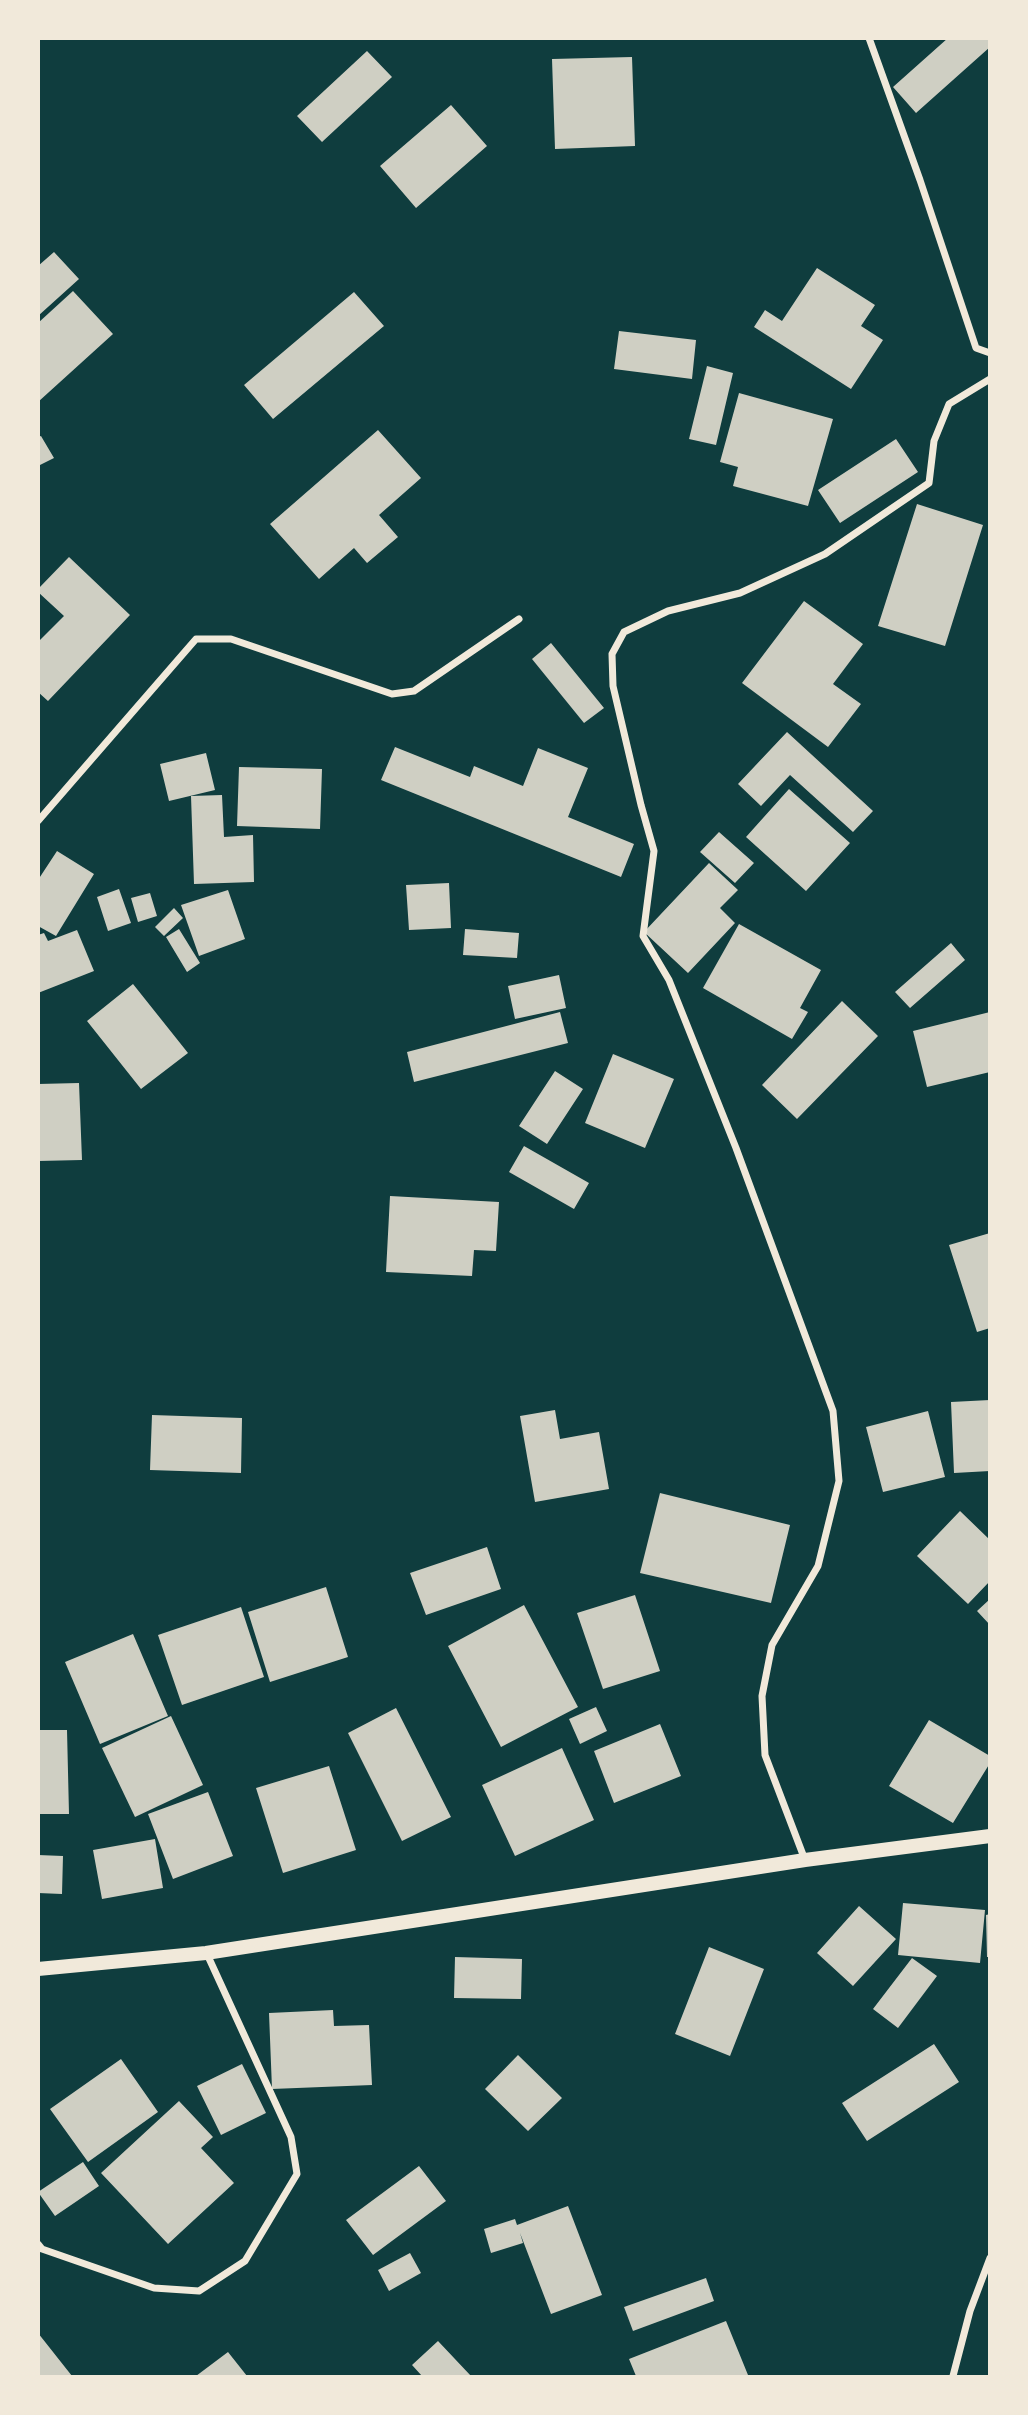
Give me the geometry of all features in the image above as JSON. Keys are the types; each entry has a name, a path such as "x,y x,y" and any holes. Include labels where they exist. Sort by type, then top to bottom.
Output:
{"main road":[{"path":"38,1969 206,1953 805,1860 989,1836"}],"street":[{"path":"869,38 976,348 989,353"},
{"path":"805,1860 765,1755 762,1696 772,1645 818,1566 839,1481 832,1411 736,1148 669,980 642,936 654,851 613,686 612,653 624,632 668,611 740,593 825,554 929,483 934,441 949,404 989,379"},
{"path":"38,821 195,639 232,639 392,694 414,691 519,620"},
{"path":"38,2244 42,2249 154,2288 199,2291 245,2261 297,2174 291,2137 206,1953"},
{"path":"953,2376 970,2311 989,2258"}],"building":[{"path":"948,38 990,38 990,47 916,113 893,87"},
{"path":"367,51 392,77 322,142 297,116"},
{"path":"632,57 635,146 555,149 552,59"},
{"path":"451,105 487,146 416,208 380,166"},
{"path":"54,252 79,279 38,316 38,266"},
{"path":"817,268 875,305 861,326 883,340 851,389 754,327 765,310 782,321"},
{"path":"73,291 113,334 38,402 38,323"},
{"path":"354,292 384,326 273,419 244,385"},
{"path":"619,331 696,340 692,379 614,369"},
{"path":"707,366 733,373 716,445 689,439"},
{"path":"739,393 833,419 808,506 733,486 738,467 720,462"},
{"path":"378,430 421,478 379,515 398,537 367,563 354,548 319,579 270,524"},
{"path":"41,436 54,458 38,466 38,437"},
{"path":"896,439 918,472 840,523 818,490"},
{"path":"917,504 983,525 945,646 878,626"},
{"path":"69,557 130,615 48,701 38,692 38,642 64,616 38,589"},
{"path":"804,601 863,644 833,684 861,704 828,747 742,683"},
{"path":"551,643 604,708 584,723 532,659"},
{"path":"787,732 873,811 853,832 790,775 761,806 738,784"},
{"path":"395,747 470,777 474,766 523,786 538,748 588,768 568,817 634,844 621,877 381,780"},
{"path":"206,753 215,790 169,801 160,764"},
{"path":"239,767 322,769 320,829 237,826"},
{"path":"789,789 850,843 806,891 746,837"},
{"path":"222,795 224,837 253,835 254,882 194,884 191,796"},
{"path":"719,832 754,863 735,883 700,852"},
{"path":"57,851 94,874 56,936 38,926 38,880"},
{"path":"709,863 738,890 720,908 735,923 688,973 644,932"},
{"path":"449,883 451,928 409,930 406,885"},
{"path":"119,889 131,923 108,931 97,897"},
{"path":"228,890 245,939 199,956 181,905"},
{"path":"150,893 157,916 138,922 131,898"},
{"path":"174,908 183,918 164,936 155,927"},
{"path":"739,924 821,970 800,1008 808,1012 792,1039 703,988"},
{"path":"179,929 200,963 187,972 166,937"},
{"path":"465,929 519,933 517,958 463,955"},
{"path":"77,930 94,971 38,993 38,935 44,933 48,941"},
{"path":"951,943 965,960 910,1008 895,992"},
{"path":"559,975 566,1008 515,1019 508,986"},
{"path":"133,984 188,1053 141,1089 87,1021"},
{"path":"842,1001 878,1036 797,1119 762,1085"},
{"path":"560,1012 568,1043 414,1082 407,1052"},
{"path":"990,1012 990,1072 927,1087 913,1031"},
{"path":"613,1054 674,1079 645,1148 585,1123"},
{"path":"555,1071 583,1089 547,1144 519,1126"},
{"path":"79,1083 82,1160 38,1161 38,1084"},
{"path":"524,1146 589,1183 574,1209 509,1172"},
{"path":"390,1196 499,1202 496,1251 474,1250 472,1276 386,1272"},
{"path":"990,1233 990,1328 977,1332 949,1245"},
{"path":"990,1400 990,1471 954,1473 951,1402"},
{"path":"555,1410 560,1439 599,1432 609,1489 535,1502 520,1416"},
{"path":"928,1411 945,1477 883,1492 866,1427"},
{"path":"152,1415 242,1418 241,1473 150,1470"},
{"path":"660,1493 790,1525 771,1603 640,1573"},
{"path":"960,1511 990,1540 990,1581 968,1604 917,1556"},
{"path":"487,1547 501,1589 426,1615 410,1573"},
{"path":"326,1587 348,1657 270,1682 248,1612"},
{"path":"635,1595 660,1671 603,1689 577,1613"},
{"path":"990,1599 990,1625 977,1611"},
{"path":"524,1605 578,1707 501,1747 448,1646"},
{"path":"241,1607 264,1677 182,1705 158,1635"},
{"path":"133,1634 168,1716 100,1744 65,1662"},
{"path":"596,1707 607,1731 580,1744 569,1719"},
{"path":"396,1708 451,1817 402,1841 348,1733"},
{"path":"171,1716 203,1785 135,1817 102,1748"},
{"path":"929,1720 990,1756 990,1763 953,1823 889,1786"},
{"path":"660,1724 681,1776 614,1803 594,1751"},
{"path":"38,1730 67,1730 69,1814 38,1814"},
{"path":"562,1748 594,1820 515,1856 482,1785"},
{"path":"329,1766 356,1850 283,1873 256,1788"},
{"path":"208,1792 233,1856 173,1879 148,1814"},
{"path":"155,1839 163,1888 102,1899 93,1850"},
{"path":"38,1855 63,1856 62,1894 38,1893"},
{"path":"903,1903 985,1910 980,1963 898,1955"},
{"path":"859,1906 896,1939 853,1986 817,1953"},
{"path":"990,1914 990,1957 987,1957 986,1915"},
{"path":"709,1947 764,1969 730,2056 675,2034"},
{"path":"455,1957 522,1959 521,1999 454,1998"},
{"path":"912,1958 937,1976 898,2028 873,2009"},
{"path":"333,2010 334,2026 369,2025 372,2085 272,2089 269,2013"},
{"path":"934,2044 959,2082 867,2141 842,2103"},
{"path":"518,2055 562,2098 528,2131 485,2089"},
{"path":"121,2059 158,2112 88,2162 50,2109"},
{"path":"242,2064 266,2113 221,2135 197,2086"},
{"path":"179,2101 213,2137 201,2148 234,2183 168,2244 101,2173"},
{"path":"83,2162 99,2186 55,2216 38,2192"},
{"path":"419,2166 446,2201 373,2255 346,2220"},
{"path":"568,2206 602,2295 551,2314 520,2233 523,2243 491,2253 484,2229 515,2219 517,2225"},
{"path":"410,2253 421,2273 389,2291 378,2270"},
{"path":"706,2278 714,2301 633,2331 624,2307"},
{"path":"726,2321 748,2375 636,2376 629,2359"},
{"path":"38,2333 72,2376 38,2376"},
{"path":"438,2341 471,2376 422,2376 412,2365"},
{"path":"228,2352 247,2376 196,2376"}]}
